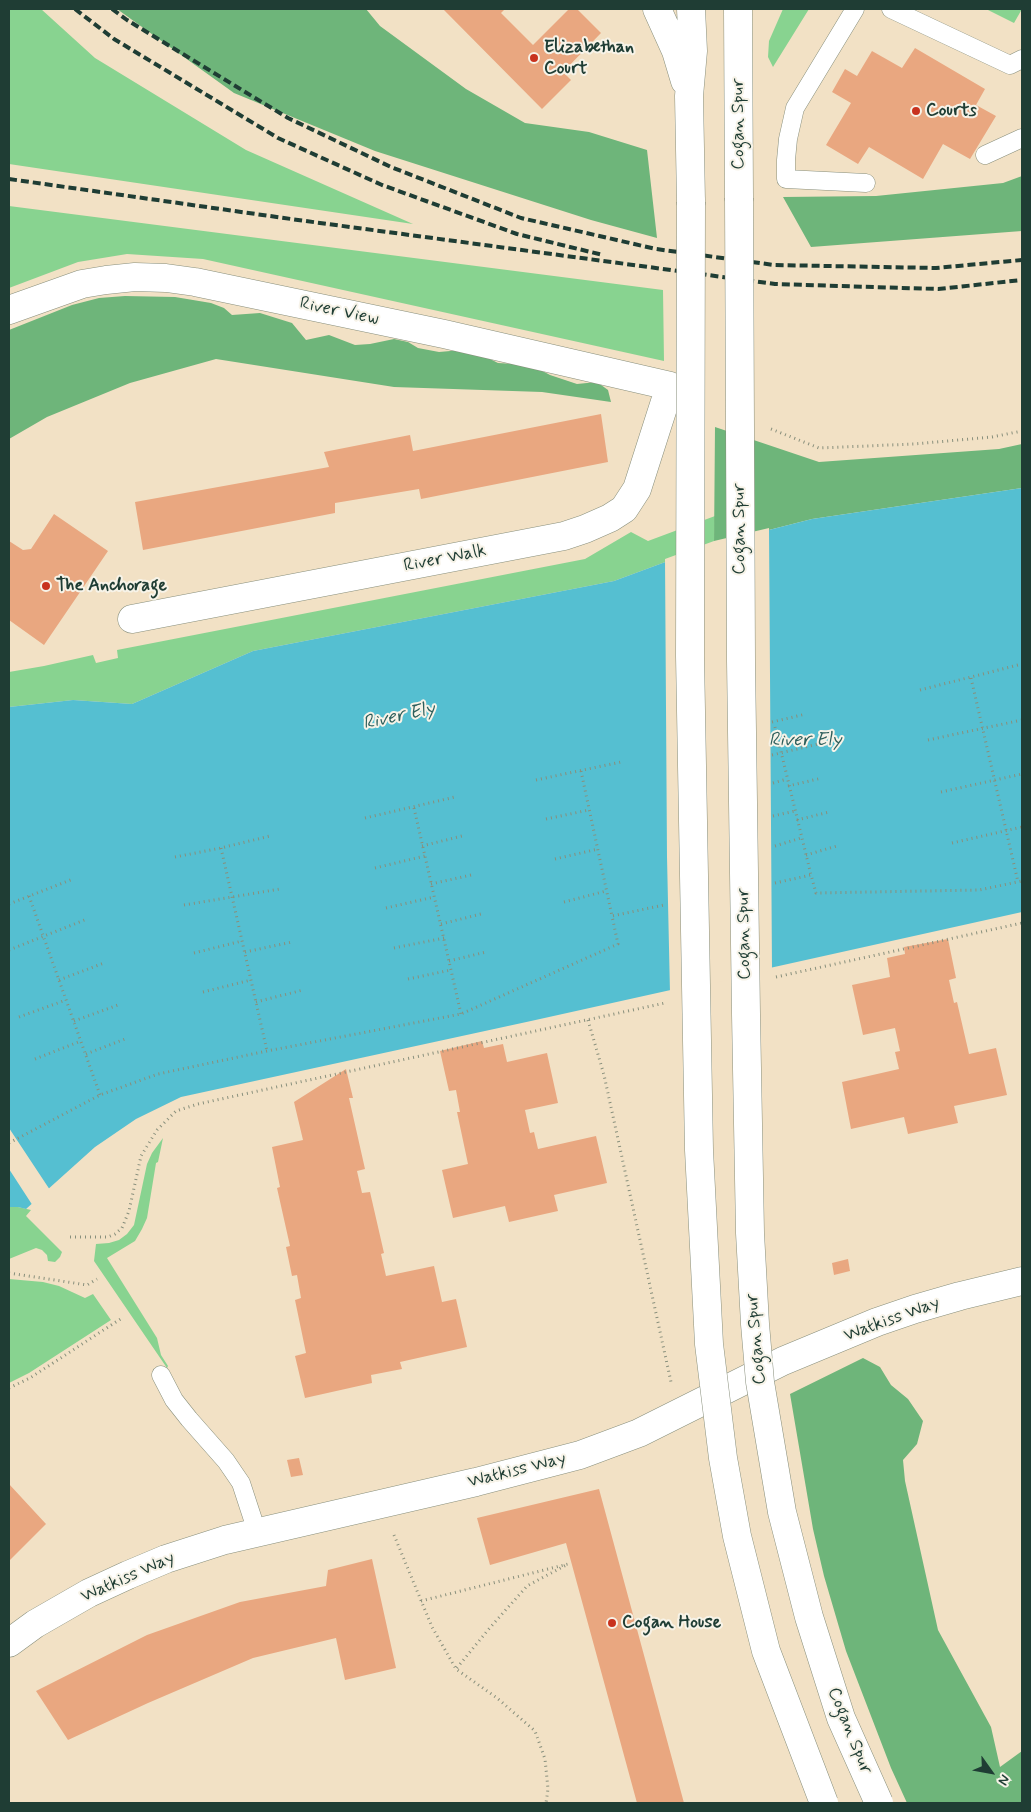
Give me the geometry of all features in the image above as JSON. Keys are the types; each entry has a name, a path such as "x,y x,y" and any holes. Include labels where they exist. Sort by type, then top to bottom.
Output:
{"main road":[{"path":"657,9 676,51 690,96"},
{"path":"691,9 693,51 690,96 690,656 700,1160 709,1344 723,1458 737,1536 766,1651 824,1803"},
{"name":"Cogan Spur","path":"738,9 741,660 750,1234 755,1324 760,1382 771,1453 782,1512 809,1618 841,1718 879,1803"},
{"path":"739,46 755,9"},
{"name":"River View","path":"9,310 82,284 134,277 166,278 195,282 444,334 670,386"},
{"name":"River Walk","path":"132,618 564,536 585,529 610,518 624,509 637,489 670,386"},
{"name":"Watkiss Way","path":"9,1643 35,1624 89,1593 166,1559 225,1540 476,1482 580,1455 646,1430 783,1362 877,1322 960,1296 1022,1282"}],"lane":[{"path":"854,9 795,108 788,139 786,179 866,183"},
{"path":"891,9 1010,65 1022,59"},
{"path":"985,155 1022,138"},
{"path":"161,1374 179,1406 241,1483 257,1532"}],"path":[{"path":"766,427 819,448 914,444 992,437 1022,431"},
{"path":"920,690 1022,664"},
{"path":"774,722 788,786 816,894 979,890 1020,882 1006,831 971,678"},
{"path":"766,724 806,714"},
{"path":"928,740 1022,720"},
{"path":"767,756 818,744"},
{"path":"536,780 621,762"},
{"path":"9,1143 100,1095 158,1074 461,1014 618,944 581,771"},
{"path":"941,792 1022,774"},
{"path":"788,786 822,778"},
{"path":"365,818 455,797"},
{"path":"414,808 461,1014"},
{"path":"546,819 589,810"},
{"path":"770,817 795,811"},
{"path":"797,820 829,812"},
{"path":"952,843 1022,827"},
{"path":"175,857 270,836"},
{"path":"422,846 462,836"},
{"path":"774,846 801,838"},
{"path":"806,855 837,846"},
{"path":"221,848 267,1051"},
{"path":"555,859 598,849"},
{"path":"376,868 425,856"},
{"path":"431,884 471,875"},
{"path":"773,883 811,875"},
{"path":"9,904 73,879"},
{"path":"184,905 280,889"},
{"path":"564,902 606,891"},
{"path":"29,896 100,1095"},
{"path":"386,908 434,897"},
{"path":"612,916 669,904"},
{"path":"441,924 481,914"},
{"path":"9,950 87,919"},
{"path":"772,978 1022,923"},
{"path":"394,948 444,938"},
{"path":"194,953 242,941"},
{"path":"245,952 292,942"},
{"path":"449,961 486,952"},
{"path":"59,980 104,964"},
{"path":"408,980 451,970"},
{"path":"203,992 251,980"},
{"path":"256,1002 303,990"},
{"path":"19,1017 66,1000"},
{"path":"70,1237 108,1237 122,1228 129,1211 141,1156 157,1130 176,1111 198,1104 665,1002"},
{"path":"74,1022 118,1005"},
{"path":"588,1020 604,1074 673,1388"},
{"path":"86,1054 125,1039"},
{"path":"35,1059 81,1041"},
{"path":"9,1272 87,1285 97,1279"},
{"path":"9,1388 30,1378 122,1318"},
{"path":"394,1535 432,1627 456,1669 497,1698 535,1731 544,1759 548,1789 546,1803"},
{"path":"421,1600 568,1564 527,1586 456,1669"}],"green space":[{"path":"9,9 41,9 95,58 246,150 413,224 9,164"},
{"path":"117,9 366,9 380,26 466,89 525,123 589,132 647,150 657,238 591,220 375,151 234,93"},
{"path":"783,9 809,9 773,67 768,57 769,41"},
{"path":"986,9 1022,9 1014,23"},
{"path":"1022,176 1022,231 811,247 783,197 876,196 1003,183"},
{"path":"9,206 663,290 664,361 203,259 127,254 78,262 9,288"},
{"path":"125,296 175,297 211,303 224,308 232,315 260,313 292,323 306,340 329,335 355,345 394,339 408,342 418,348 439,352 462,350 498,363 531,365 550,375 577,384 597,382 608,390 611,402 542,392 394,387 216,359 130,383 47,417 9,439 9,330 72,305 99,298"},
{"path":"715,427 819,462 999,449 1022,444 1022,488 812,519 714,544"},
{"path":"715,516 714,544 614,581 253,651 132,704 73,700 9,707 9,672 93,655 96,663 118,658 117,650 585,559 631,532 648,541"},
{"path":"163,1138 158,1162 156,1163 147,1218 142,1229 135,1241 107,1258 157,1338 161,1355 168,1366 167,1368 94,1261 96,1244 119,1240 134,1225 147,1164 152,1153"},
{"path":"9,1207 31,1210 26,1216 62,1252 55,1262 48,1261 47,1255 42,1250 36,1248 9,1259"},
{"path":"9,1279 43,1282 59,1286 85,1298 93,1294 111,1320 29,1373 9,1383"},
{"path":"863,1358 880,1367 891,1385 908,1399 923,1421 917,1444 903,1460 905,1481 938,1630 991,1727 1000,1767 1022,1751 1022,1803 907,1803 891,1768 846,1651 824,1576 813,1529 790,1394"}],"water":[{"name":"River Ely","path":"1022,488 1022,912 181,1097 136,1119 95,1147 26,1209 9,1207 9,707 73,700 132,704 253,651 614,581 714,544 812,519"}],"pier":[{"path":"769,528 772,970 670,993 665,559 714,541"},
{"path":"9,1128 50,1190 33,1206 9,1169"}],"building":[{"name":"Elizabethan Court","path":"443,9 505,9 501,13 533,45 569,9 577,9 601,33 563,72 571,80 542,109"},
{"name":"Courts","path":"915,48 985,89 976,105 996,116 970,159 943,144 923,179 869,147 858,164 826,145 851,103 832,92 845,69 857,76 872,51 902,68"},
{"path":"601,414 608,462 421,499 419,489 335,503 335,513 143,550 135,502 329,467 324,452 410,435 413,451"},
{"name":"The Anchorage","path":"54,514 108,551 44,645 9,620 9,541 23,550 31,549"},
{"path":"948,939 956,978 949,980 954,1003 957,1002 969,1054 996,1048 1007,1095 954,1106 958,1123 908,1134 904,1117 851,1129 842,1082 899,1069 895,1052 900,1051 895,1028 863,1035 852,985 890,977 887,958 905,954 904,947"},
{"path":"482,1041 484,1048 503,1044 507,1062 547,1053 558,1103 525,1110 530,1133 534,1132 538,1149 596,1136 607,1183 554,1195 558,1211 509,1222 505,1206 453,1218 442,1170 468,1164 457,1112 460,1112 456,1090 449,1091 440,1051"},
{"path":"346,1069 353,1098 349,1098 365,1169 357,1171 362,1193 370,1192 384,1253 381,1254 386,1276 434,1266 442,1302 456,1299 467,1347 400,1362 402,1369 371,1375 372,1383 305,1398 295,1356 306,1353 295,1300 301,1298 297,1275 292,1276 286,1247 290,1246 277,1188 280,1187 272,1147 303,1140 294,1102"},
{"path":"848,1259 850,1271 834,1275 832,1263"},
{"path":"299,1458 303,1475 291,1477 287,1460"},
{"path":"9,1484 46,1524 9,1561"},
{"name":"Cogan House","path":"599,1489 684,1803 637,1803 566,1543 490,1565 477,1518"},
{"path":"372,1559 396,1668 345,1680 336,1638 253,1658 68,1740 36,1691 147,1635 240,1602 326,1586 328,1570"}],"railway":[{"path":"75,9 114,39 278,138 382,185 517,234 603,255"},
{"path":"112,9 288,118 391,167 521,218 656,249 774,265 936,268 1022,260"},
{"path":"9,179 775,284 938,289 1022,280"}],"place":[{"name":"Elizabethan Court","path":"534,58"},
{"name":"Courts","path":"916,111"},
{"name":"The Anchorage","path":"46,586"},
{"name":"Cogan House","path":"612,1623"}]}
